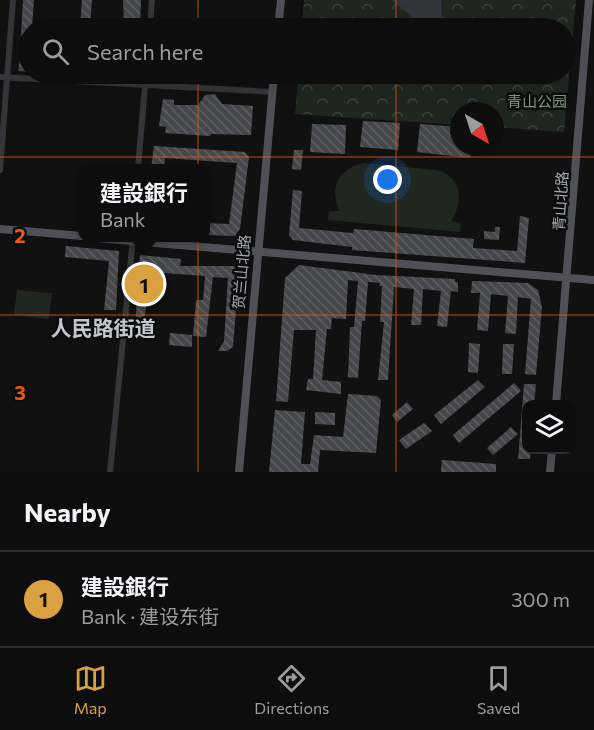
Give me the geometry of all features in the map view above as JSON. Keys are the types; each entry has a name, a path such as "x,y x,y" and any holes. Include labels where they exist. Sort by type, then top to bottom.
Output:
{"main road":[{"path":"279,18 281,0"},
{"name":"青山北路","path":"556,400 589,0"},
{"name":"贺兰山北路","path":"239,472 273,84"},
{"path":"0,229 78,236"},
{"path":"161,242 594,280"},
{"path":"550,472 552,454"}],"street":[{"path":"0,170 4,77 13,0"},
{"path":"151,18 152,0"},
{"path":"114,84 272,92"},
{"path":"138,164 145,86"},
{"path":"110,472 132,242"}],"green space":[{"name":"青山公园","path":"304,0 576,0 574,18 303,18"},
{"name":"青山公园","path":"298,84 568,84 564,132 504,128 504,102 450,102 450,124 295,114"},
{"path":"364,163 436,170 445,173 456,184 458,191 458,206 451,221 461,223 460,232 328,220 329,211 340,211 335,194 338,180 348,169"},
{"path":"17,290 52,293 49,319 14,315"}],"shaded area":[{"path":"392,0 441,0 442,18 414,18"}],"building":[{"path":"23,0 34,0 33,18 22,18"},
{"path":"82,0 92,0 91,18 81,18"},
{"path":"123,0 141,0 140,18 124,18"},
{"path":"215,94 222,104 253,106 251,135 211,134 210,136 165,133 166,127 159,126 163,99 174,100 174,105 198,105 205,95"},
{"path":"363,121 400,123 398,150 360,147"},
{"path":"312,124 346,125 345,154 310,152"},
{"path":"420,124 450,126 450,156 417,152"},
{"path":"154,146 245,152 249,157 240,229 235,236 210,235 210,223 229,224 237,163 165,158 164,164 152,164"},
{"path":"294,150 303,150 301,170 292,169"},
{"path":"293,190 302,191 299,228 353,233 354,229 474,239 473,248 517,251 520,216 529,218 525,263 352,250 352,247 293,240 289,235"},
{"path":"495,227 500,227 499,240 484,239 484,231 495,232"},
{"path":"66,246 119,251 116,310 104,310 109,261 65,257"},
{"path":"140,255 181,259 180,266 234,266 239,272 233,347 227,351 218,351 224,341 228,278 213,277 206,337 193,336 196,300 203,300 205,276 151,272 143,329 135,328"},
{"path":"299,265 376,275 455,279 455,282 458,282 458,292 451,291 447,327 437,326 441,291 423,289 421,325 411,325 414,289 394,287 388,380 378,380 384,322 380,322 382,286 379,286 380,283 368,282 365,321 362,321 358,378 348,377 350,327 354,327 358,281 348,280 346,319 332,318 331,329 327,329 322,380 341,382 341,394 306,390 308,379 313,379 316,330 294,330 288,402 276,401 285,278"},
{"path":"472,281 528,283 538,290 542,307 536,375 525,374 531,299 518,297 516,334 505,333 508,296 491,294 488,331 477,330 480,293 471,293"},
{"path":"170,333 192,335 192,347 169,345"},
{"path":"469,343 480,344 478,373 468,372"},
{"path":"503,344 514,344 512,374 502,374"},
{"path":"478,380 485,387 441,424 434,415"},
{"path":"514,383 521,391 459,443 453,435"},
{"path":"524,384 536,384 534,400 523,400"},
{"path":"348,394 377,396 381,400 376,453 320,450 318,472 269,472 275,410 305,412 301,464 310,464 314,435 343,437"},
{"path":"407,402 413,409 397,422 392,415"},
{"path":"522,409 522,454 531,454 530,459 518,459"},
{"path":"315,412 335,413 335,425 315,424"},
{"path":"424,423 432,431 406,449 399,440"},
{"path":"511,427 518,434 493,455 487,448"},
{"path":"442,460 496,464 496,472 441,472"}],"place":[{"name":"建設銀行","path":"144,284"}],"district":[{"name":"人民路街道","path":"103,329"}]}
